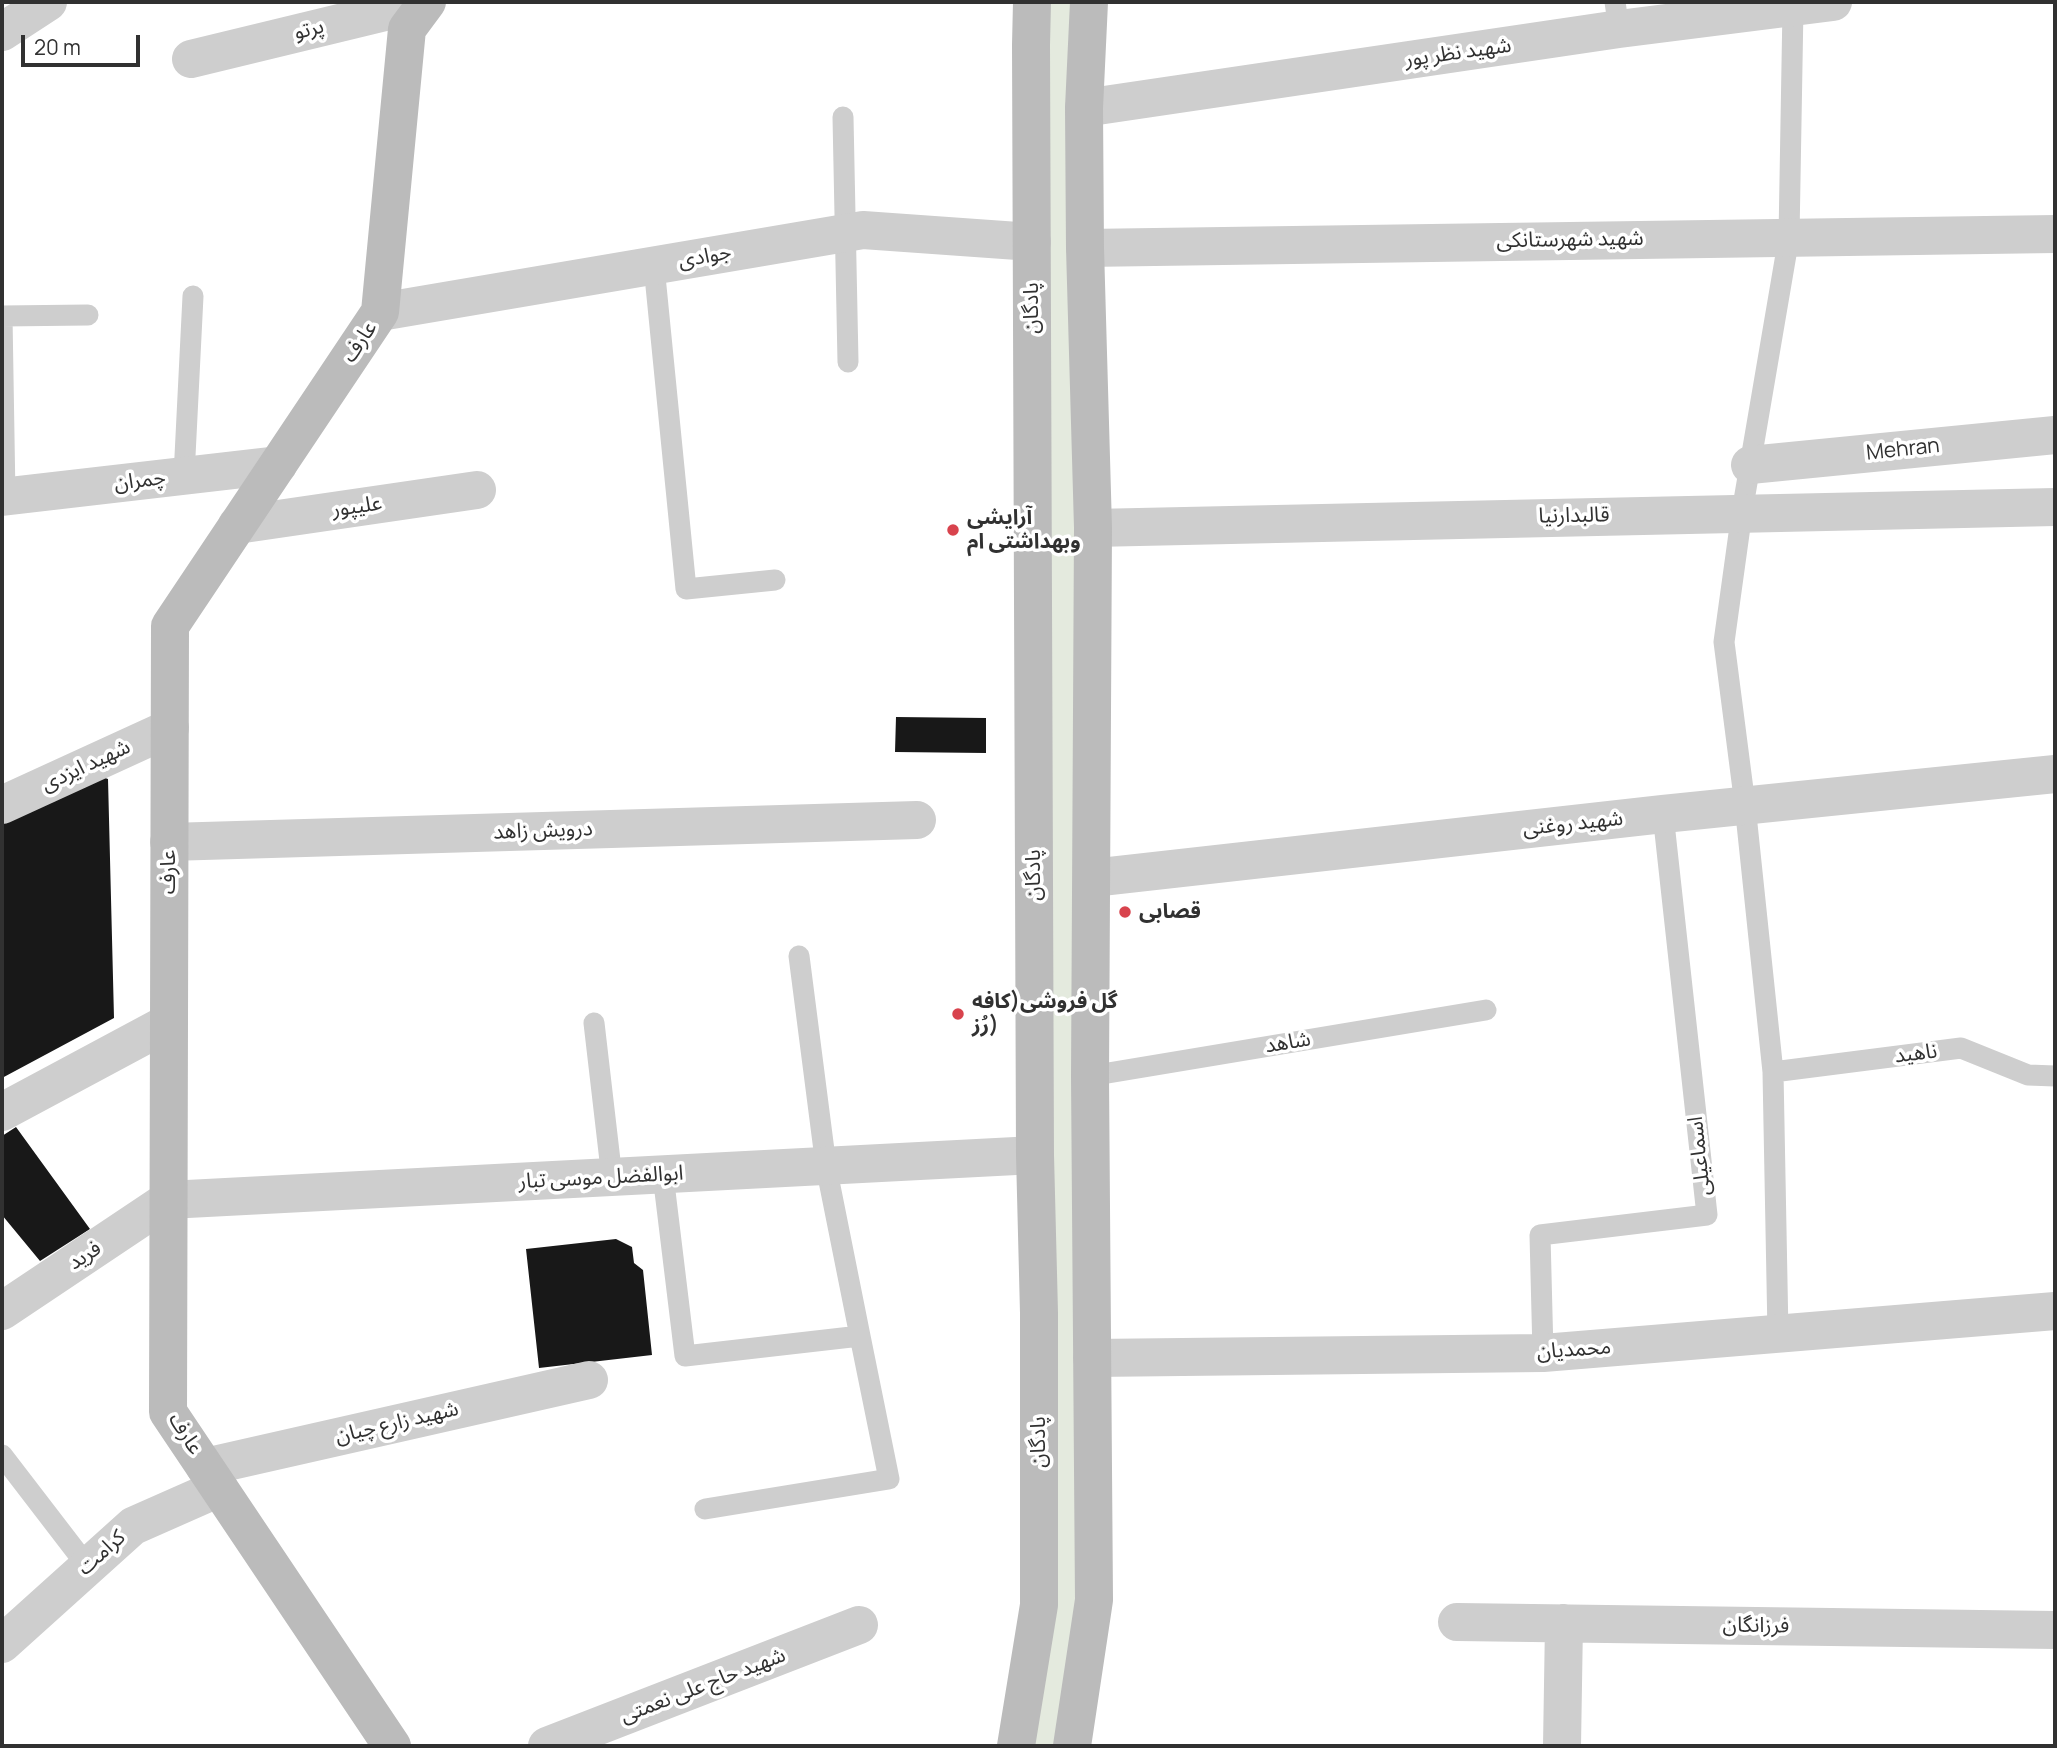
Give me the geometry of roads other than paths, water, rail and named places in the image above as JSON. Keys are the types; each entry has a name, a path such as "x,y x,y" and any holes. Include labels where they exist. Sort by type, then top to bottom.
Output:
{"main road":[{"name":"عارف","path":"392,1746 168,1412 170,626 380,312 407,29 426,2"},
{"name":"پادگان","path":"1016,1746 1040,1605 1039,1313 1035,1156 1032,2"},
{"path":"1072,1746 1094,1600 1090,1076 1093,527 1084,108 1089,2"}],"street":[{"path":"2,32 48,2"},
{"name":"پرتو","path":"191,59 426,2"},
{"name":"شهید نظر پور","path":"1084,108 1617,15 1793,7 1833,2"},
{"name":"جوادی","path":"380,312 863,230 1032,242"},
{"name":"شهید شهرستانکی","path":"1085,248 2055,234"},
{"name":"Mehran","path":"1750,466 2055,435"},
{"name":"چمران","path":"4,497 278,465"},
{"name":"علیپور","path":"237,525 477,490"},
{"name":"قالبدارنیا","path":"1093,527 2055,507"},
{"name":"شهید ایزدی","path":"2,804 170,728"},
{"name":"شهید روغنی","path":"1092,878 1745,805 2055,774"},
{"name":"درویش زاهد","path":"169,842 917,820"},
{"path":"2,1112 168,1023"},
{"name":"ابوالفضل موسی تبار","path":"168,1200 1035,1156"},
{"name":"فرید","path":"2,1311 168,1200"},
{"name":"محمدیان","path":"1092,1358 1544,1353 2055,1311"},
{"name":"شهید زارع چیان","path":"212,1478 589,1380"},
{"name":"کرامت","path":"2,1644 133,1526 212,1478"},
{"name":"فرزانگان","path":"1457,1622 2055,1630"},
{"path":"1563,1746 1564,1623"},
{"name":"شهید حاج علی نعمتی","path":"547,1746 859,1625"}],"lane":[{"path":"1778,1334 1773,1072 1745,805 1724,642 1742,512 1789,237 1793,7"},
{"path":"843,117 848,362"},
{"path":"654,266 686,589 775,580"},
{"path":"184,476 193,296"},
{"path":"4,497 2,316 88,315"},
{"name":"اسماعيلی","path":"1544,1353 1541,1235 1707,1215 1663,814"},
{"path":"705,1508 889,1479 826,1166 799,956"},
{"name":"شاهد","path":"1090,1076 1486,1010"},
{"path":"594,1023 612,1178"},
{"name":"ناهید","path":"1773,1072 1961,1048 2028,1075 2055,1076"},
{"path":"663,1175 685,1356 860,1336"},
{"path":"2,1455 88,1567"}],"place":[{"name":"آرایشی وبهداشتی ام","path":"953,530"},
{"name":"قصابی","path":"1125,912"},
{"name":"گل فروشی(کافه رُز)","path":"958,1014"}]}
